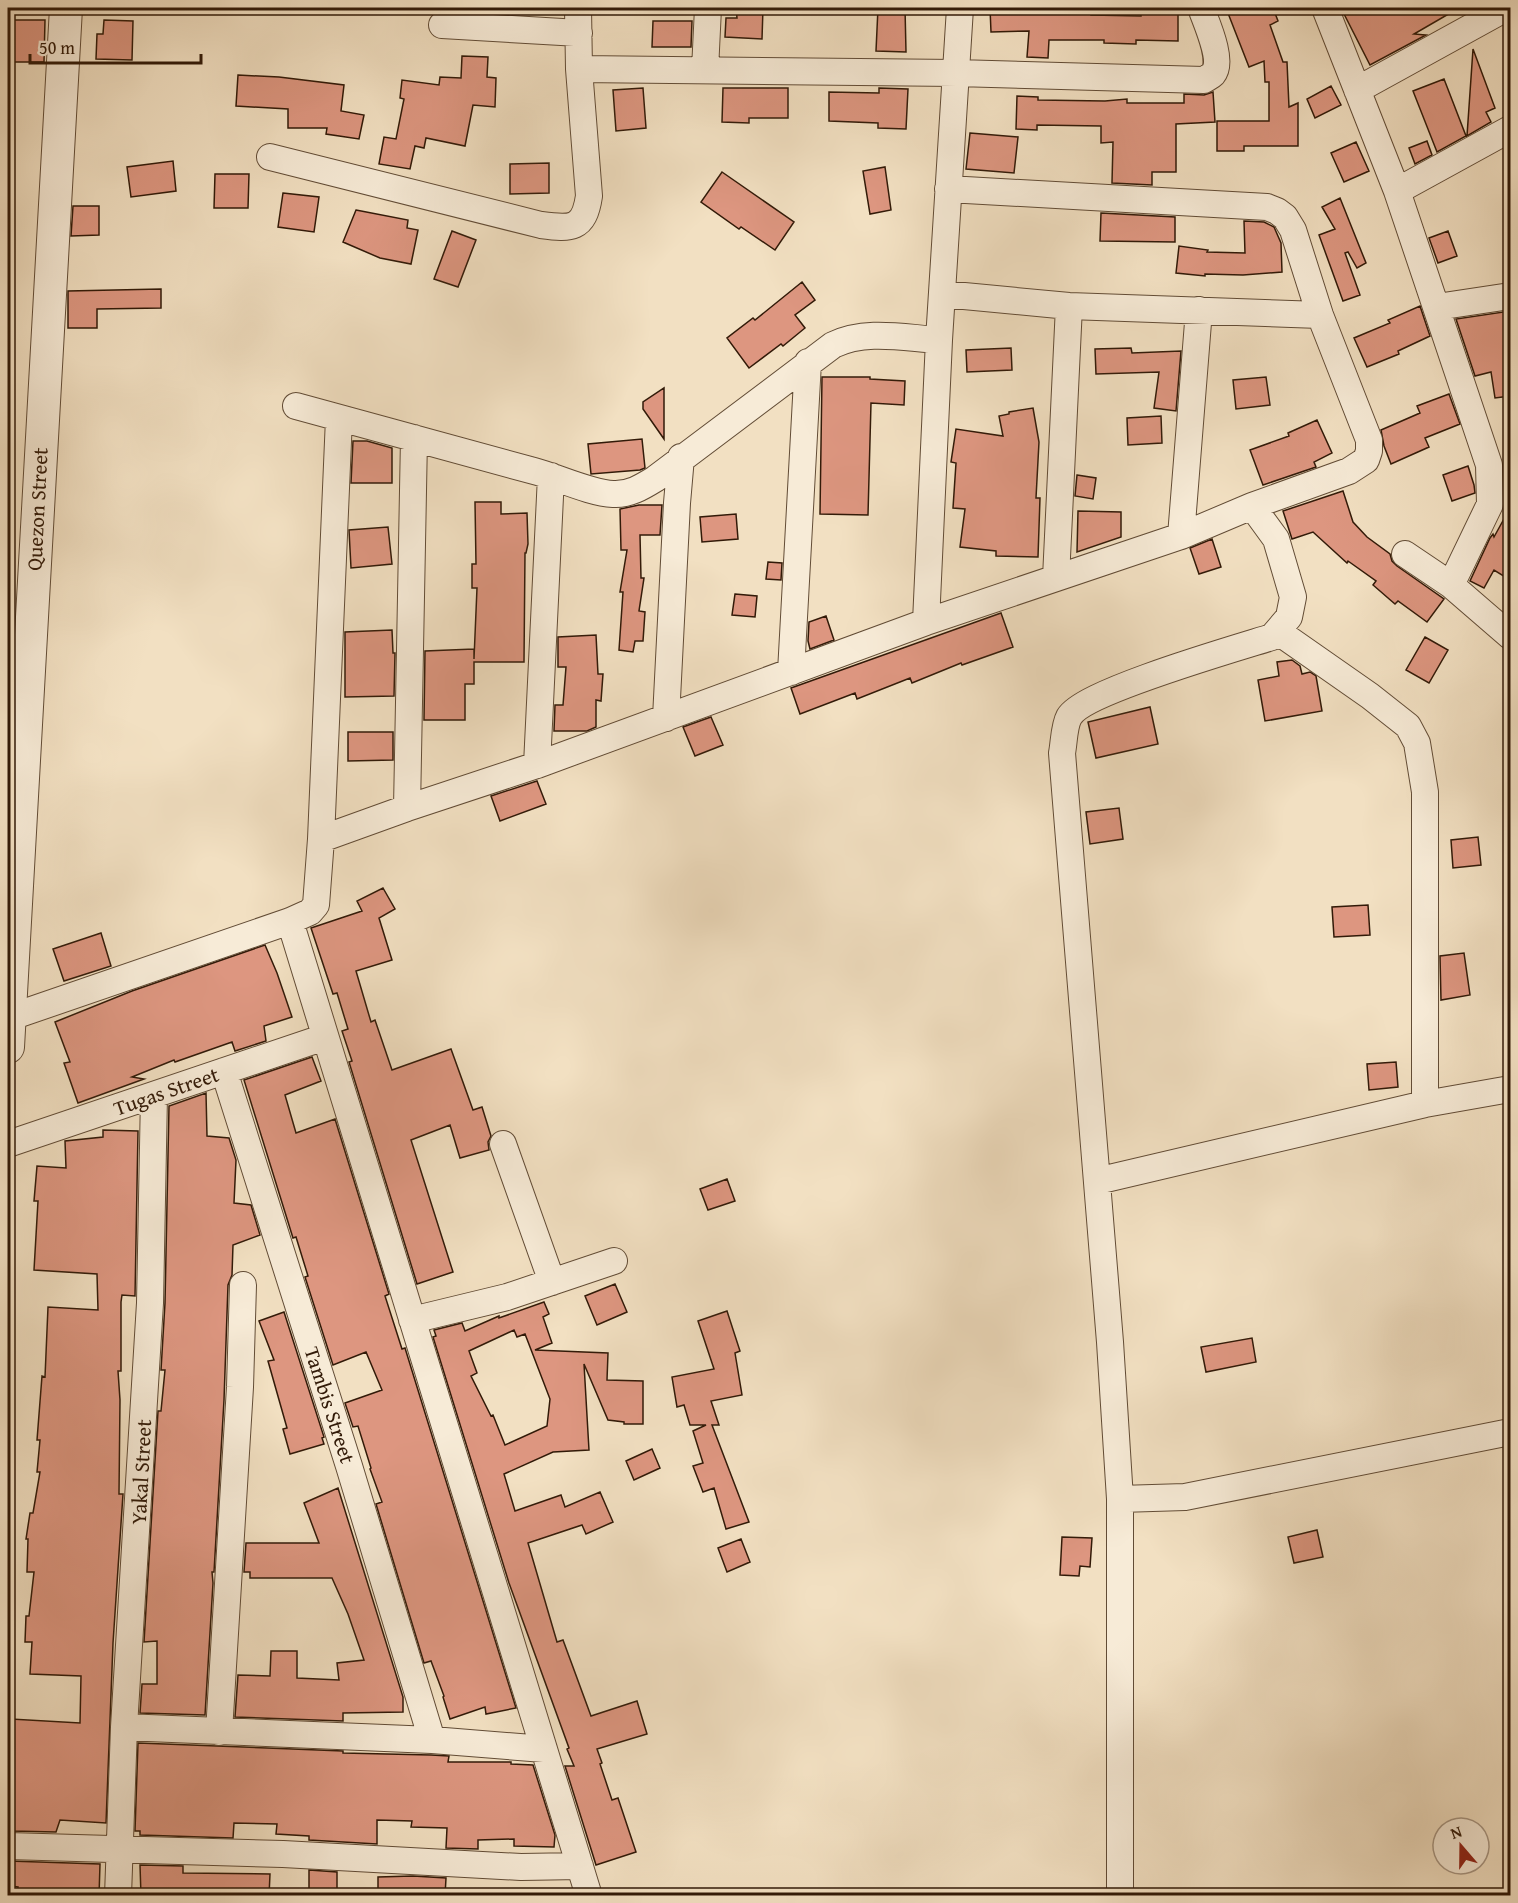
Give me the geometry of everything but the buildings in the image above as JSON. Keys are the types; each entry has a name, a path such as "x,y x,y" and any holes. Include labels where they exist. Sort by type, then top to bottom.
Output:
{"street":[{"name":"Quezon Street","path":"8,1033 66,8"},
{"path":"270,157 541,225 571,227 579,223 586,213 589,196 579,69 578,8"},
{"path":"705,70 708,8"},
{"path":"926,621 939,340 960,8"},
{"path":"579,69 956,73 1204,80 1213,74 1216,65 1216,51 1201,8"},
{"path":"1325,8 1397,191 1489,465 1490,504 1451,585"},
{"path":"1357,90 1506,8"},
{"path":"442,25 579,33"},
{"path":"1397,191 1510,129"},
{"path":"321,839 537,765 926,621 1181,536 1252,506 1349,471 1366,460 1369,440 1320,315 1293,230 1285,217 1277,211 1267,207 948,189"},
{"path":"943,294 1069,306 1320,315"},
{"path":"1437,307 1510,296"},
{"path":"1056,579 1069,306"},
{"path":"1181,536 1199,310"},
{"path":"296,406 612,494 628,493 642,488 655,479 808,362 849,337 868,335 939,340"},
{"path":"791,672 808,362"},
{"path":"8,1033 290,921 310,912 316,905 321,839 339,418"},
{"path":"407,808 414,438"},
{"path":"666,718 681,457"},
{"path":"537,765 551,476"},
{"path":"1120,1896 1120,1499 1110,1342 1062,753 1069,717 1083,704 1113,690 1272,637 1289,617 1293,597 1276,539 1252,506"},
{"path":"1405,554 1451,585 1510,636"},
{"path":"1277,631 1408,726 1417,743 1425,792 1425,1104"},
{"path":"290,921 589,1896"},
{"name":"Tugas Street","path":"8,1144 325,1037"},
{"name":"Tambis Street","path":"224,1071 349,1466 432,1740"},
{"path":"1097,1181 1425,1104 1510,1089"},
{"name":"Yakal Street","path":"118,1896 124,1727 150,1303 154,1095"},
{"path":"503,1144 552,1282"},
{"path":"412,1320 507,1297 614,1261"},
{"path":"219,1732 240,1388 243,1286"},
{"path":"1120,1499 1185,1497 1510,1432"},
{"path":"124,1727 432,1740 544,1749"},
{"path":"8,1846 283,1854 520,1867 580,1866"}]}
